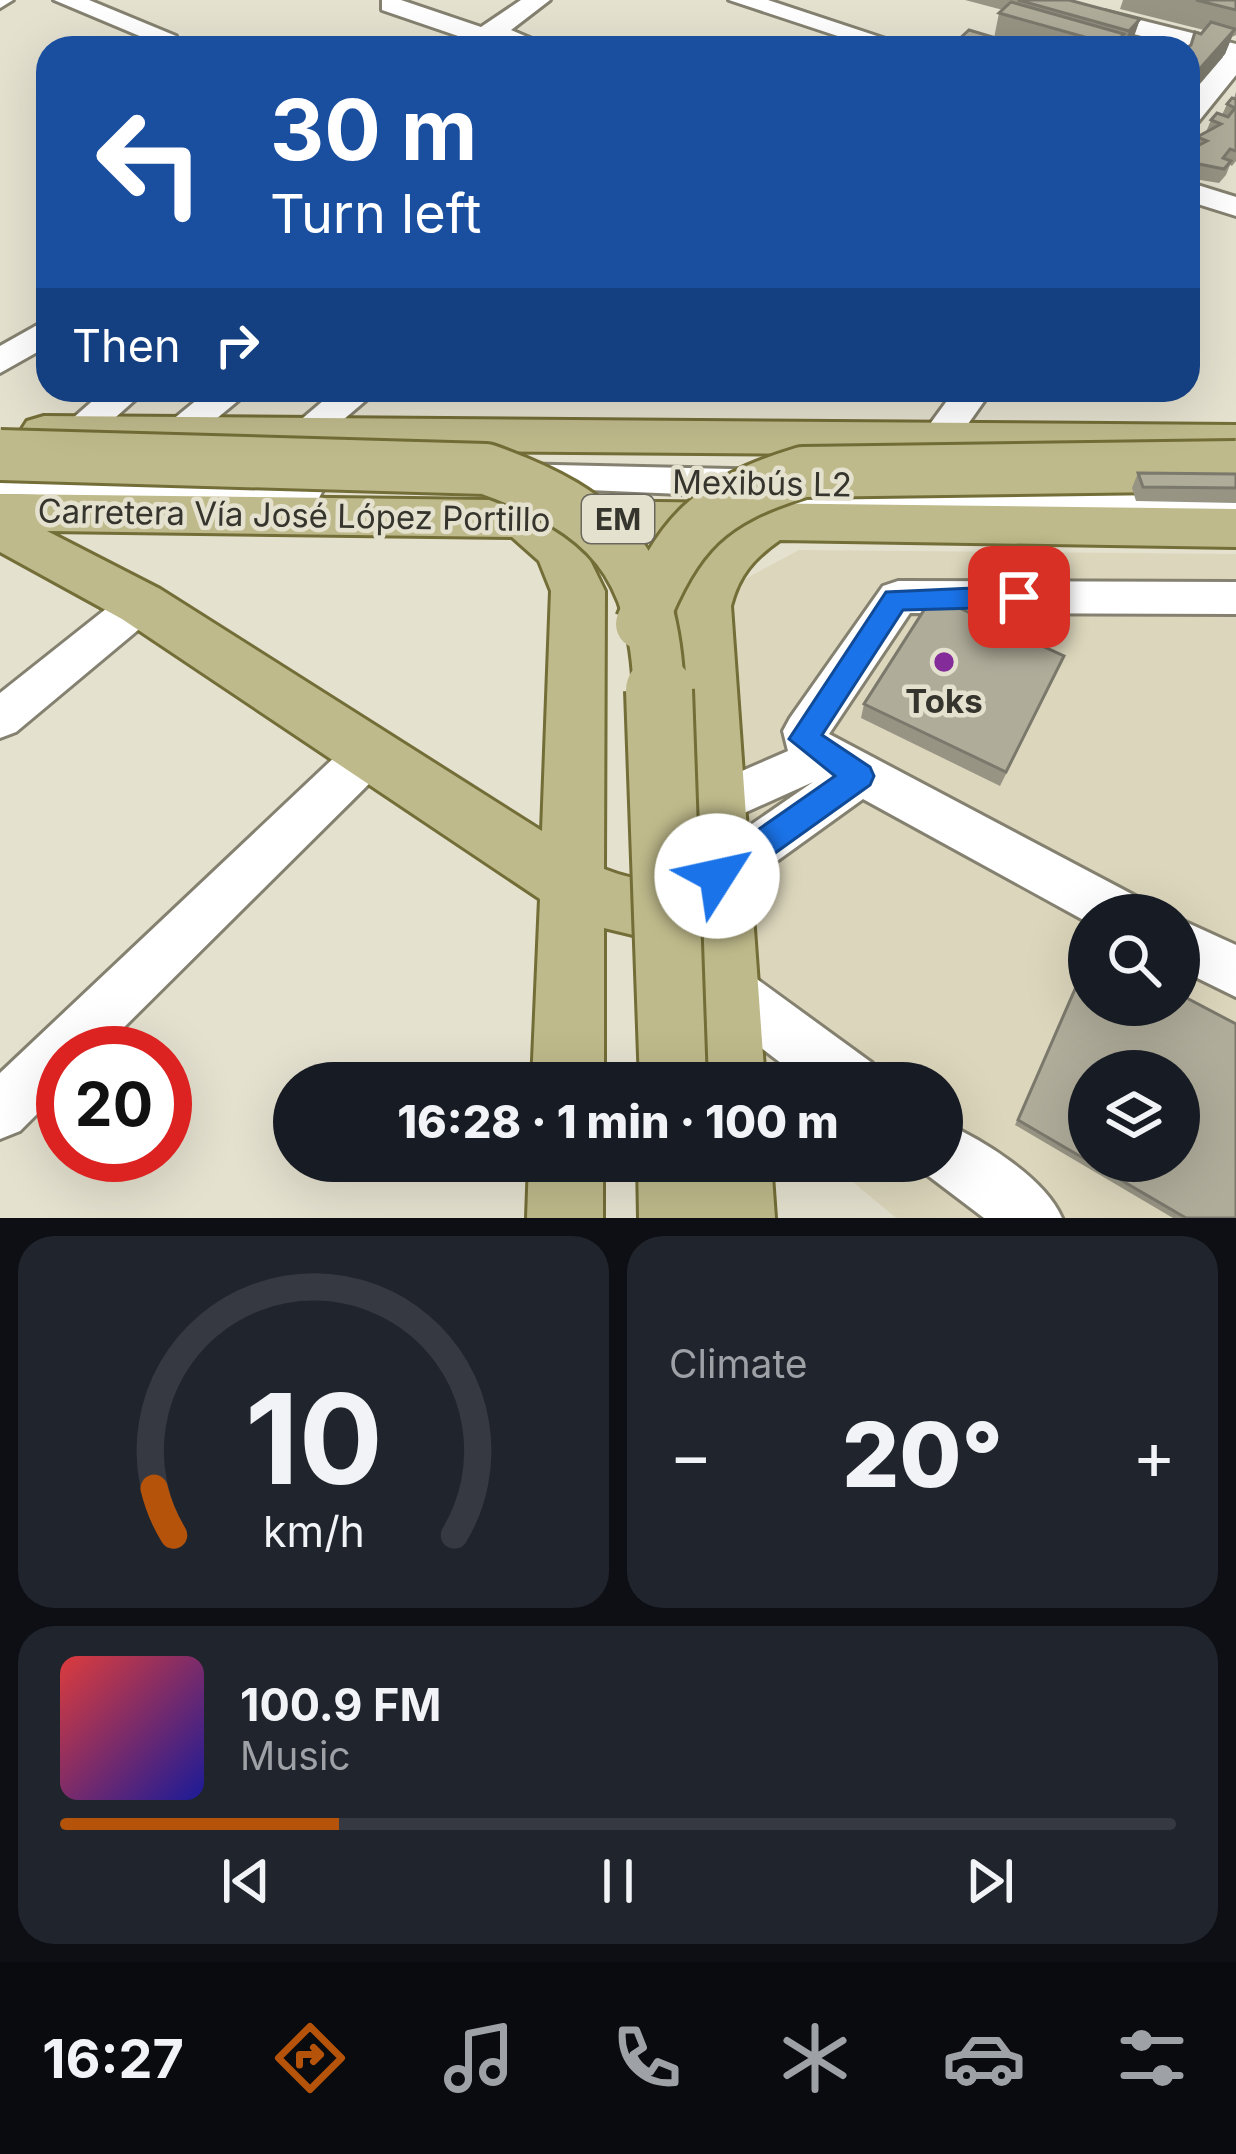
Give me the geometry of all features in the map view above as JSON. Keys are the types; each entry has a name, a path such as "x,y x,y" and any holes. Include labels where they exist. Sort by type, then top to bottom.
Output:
{"main road":[{"path":"0,431 1236,441"},
{"path":"0,459 486,469 560,499 601,533 632,567 657,637 672,1062"},
{"path":"652,1062 641,624 667,555 699,521 748,488 803,472 1236,466"},
{"name":"Carretera Vía José López Portillo","path":"0,512 1236,528"},
{"path":"519,517 544,531 565,554 578,592 569,1062"},
{"path":"728,1062 704,606 709,580 742,539 773,521"},
{"path":"0,529 140,604 574,886 611,904 644,911 688,904 717,876"},
{"path":"571,965 600,934 647,925 682,940 724,987"},
{"path":"565,1218 566,1182"},
{"path":"655,1182 656,1218"},
{"path":"676,1182 677,1218"},
{"path":"735,1182 737,1218"}],"street":[{"path":"66,0 163,36"},
{"path":"485,36 538,0"},
{"path":"741,0 862,36"},
{"path":"391,5 473,36"},
{"path":"1089,15 1145,36"},
{"path":"1200,49 1236,55 1200,101"},
{"path":"1200,194 1234,203"},
{"path":"0,362 36,338"},
{"path":"75,433 113,402"},
{"path":"173,434 217,402"},
{"path":"303,434 344,402"},
{"path":"938,439 965,402"},
{"name":"Mexibús L2","path":"0,459 735,484 1236,487"},
{"name":"Mexibús L2","path":"0,482 1236,508"},
{"path":"1084,894 808,746 806,731 898,597 1236,598"},
{"path":"0,719 140,604"},
{"path":"0,1111 372,752"},
{"path":"713,806 843,766"},
{"path":"717,876 843,766"},
{"path":"1200,954 1236,972"},
{"path":"724,987 824,1062"},
{"path":"963,1166 1032,1218"}],"shaded area":[{"path":"799,550 1236,554 1236,1218 896,1218 853,1182 963,1182 963,1062 762,1062 714,624 745,579"}],"building":[{"path":"1018,0 1069,0 1140,19 1129,31"},
{"path":"1196,0 1236,0 1236,10"},
{"path":"1011,2 1124,34 1081,36 999,13"},
{"path":"1211,22 1235,29 1200,68 1200,36 1194,36"},
{"path":"1236,99 1236,151 1230,149 1223,158 1231,161 1224,169 1200,164 1200,145 1207,141 1200,135 1221,124 1211,120 1217,113 1228,117 1235,108 1227,104"},
{"path":"1138,473 1236,474 1236,488 1143,487"},
{"path":"933,596 1064,656 1006,772 864,704"},
{"path":"1068,1005 1068,1026 1200,1026 1200,1005 1236,1024 1236,1218 1186,1218 1124,1182 1200,1182 1200,1050 1068,1050 1068,1149 1018,1120"}],"place":[{"name":"Toks","path":"944,662"}],"route":[{"path":"717,876 859,776 803,739 898,597 1019,597"}]}
